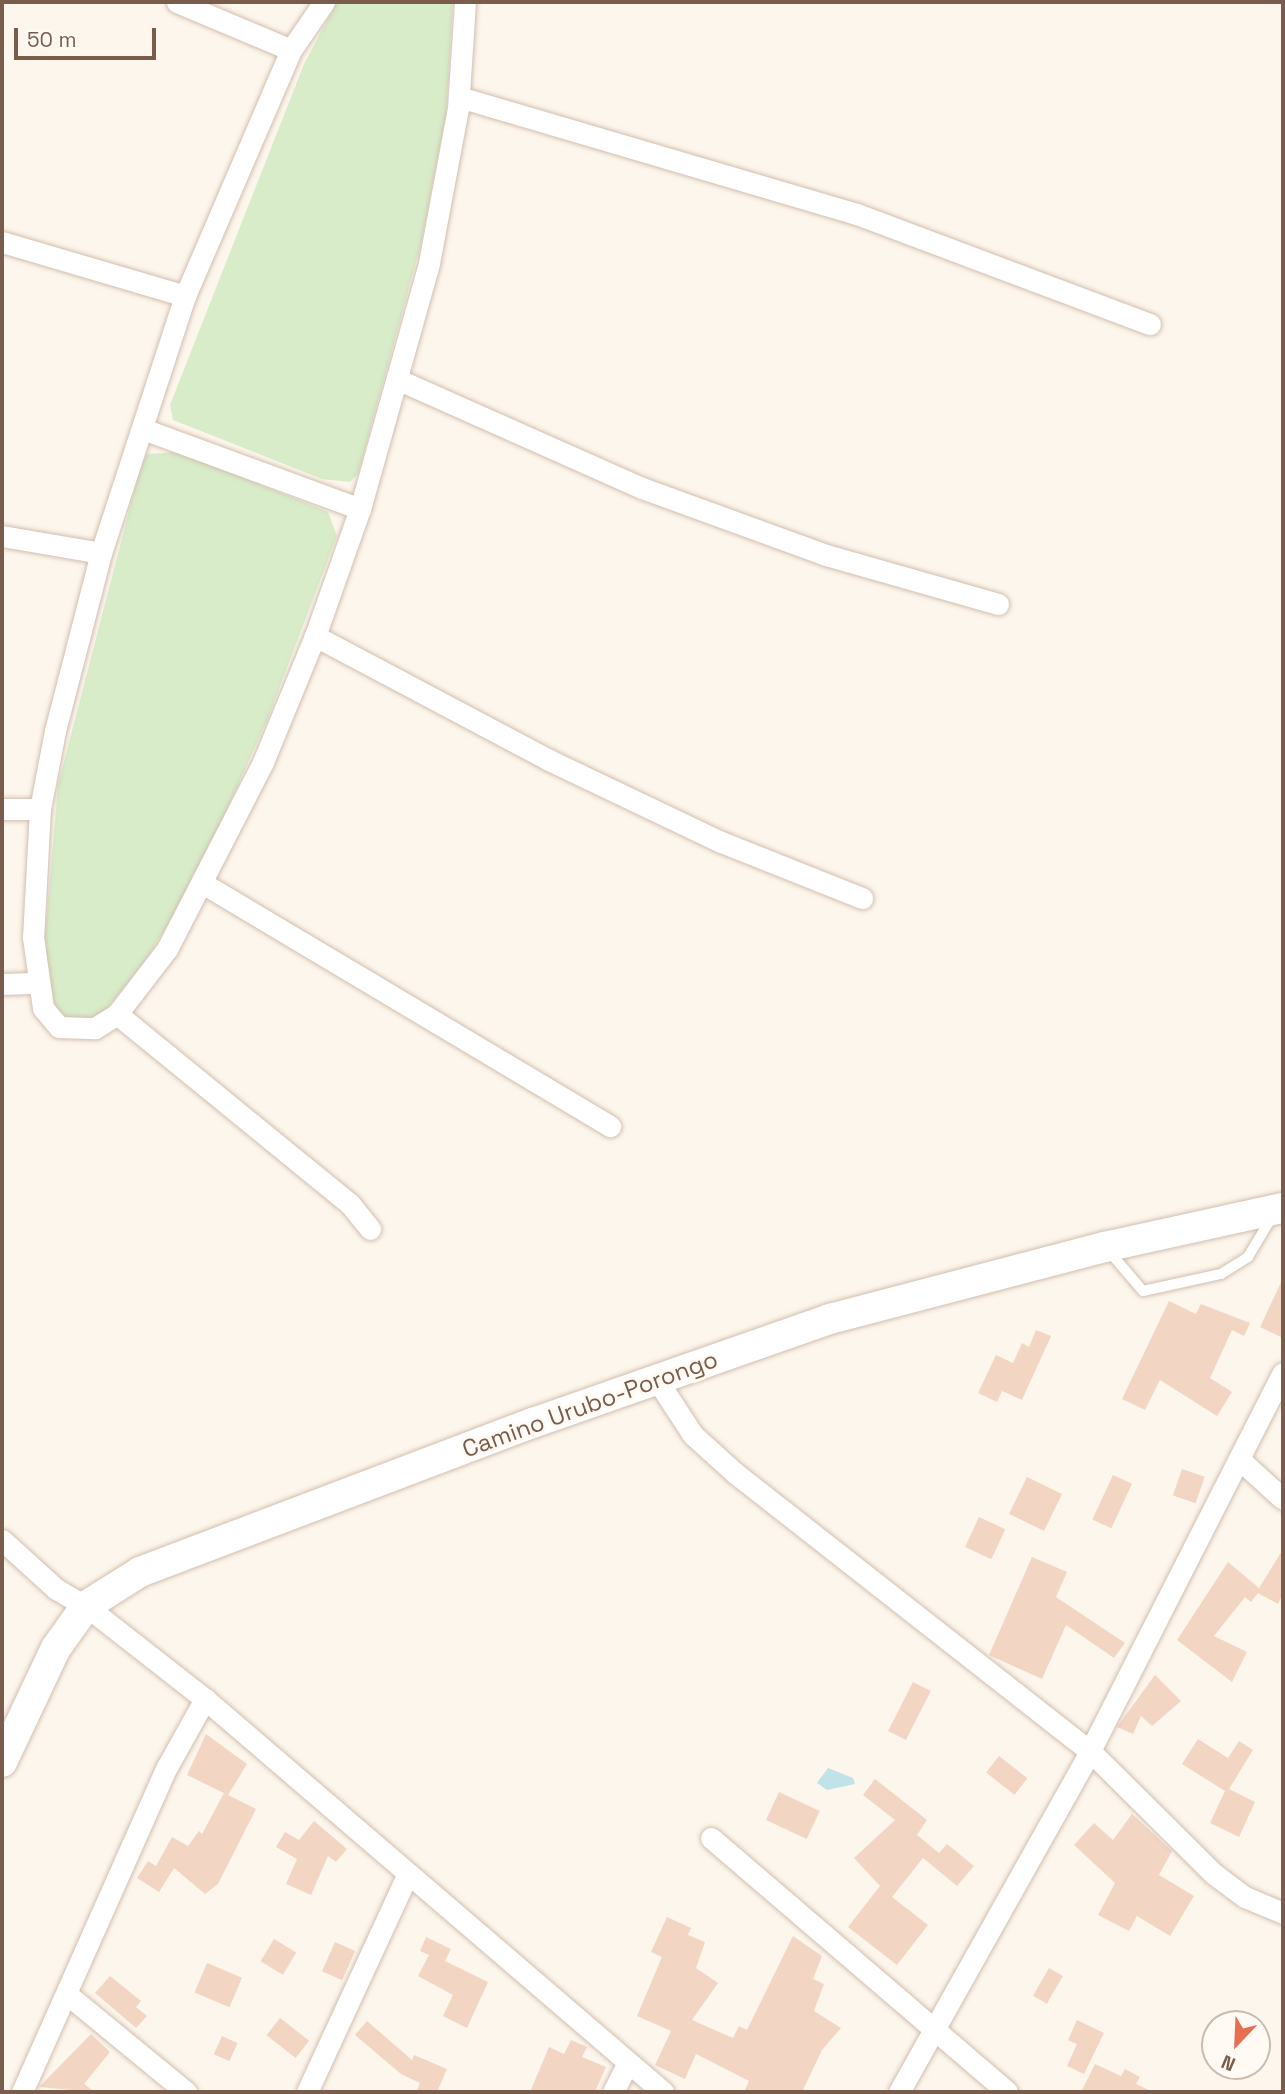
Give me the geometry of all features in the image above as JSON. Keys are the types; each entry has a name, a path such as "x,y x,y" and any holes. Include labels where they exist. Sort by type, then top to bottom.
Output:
{"main road":[{"name":"Camino Urubo-Porongo","path":"2,1762 56,1648 86,1606 141,1572 657,1380 830,1319 1105,1247 1280,1209"}],"street":[{"path":"177,2 291,50"},
{"path":"324,2 291,50 185,296 144,429 101,554 40,809 33,937 43,1008 59,1027 95,1028 117,1014 167,949 204,884 315,636 360,509 399,380 429,263 459,97 465,2"},
{"path":"459,97 857,214 1150,324"},
{"path":"2,242 185,296"},
{"path":"399,380 642,488 825,555 998,604"},
{"path":"144,429 360,509"},
{"path":"2,536 101,554"},
{"path":"315,636 549,760 721,842 862,898"},
{"path":"2,808 40,809"},
{"path":"204,884 610,1126"},
{"path":"2,984 38,983"},
{"path":"117,1014 350,1204 370,1229"},
{"path":"899,2092 1090,1751 1283,1373"},
{"path":"657,1380 693,1435 735,1473 1090,1751 1214,1874 1245,1897 1283,1913"},
{"path":"1239,1459 1283,1499"},
{"path":"2,1539 56,1589 86,1606 205,1699 663,2092"},
{"path":"23,2092 167,1767 205,1699"},
{"path":"711,1838 1007,2092"},
{"path":"307,2092 408,1873"},
{"path":"68,1995 187,2092"},
{"path":"613,2092 628,2063"}],"lane":[{"path":"1105,1247 1143,1291 1221,1274 1248,1257 1280,1209"}],"green space":[{"path":"337,2 453,2 446,115 421,244 358,474 350,482 322,479 173,420 170,405 304,64"},
{"path":"179,452 328,512 337,536 268,718 194,883 145,961 105,1011 85,1021 70,1019 57,1009 48,982 45,937 58,785 141,465 147,454"}],"water":[{"path":"828,1768 853,1778 855,1784 827,1790 817,1783"}],"building":[{"path":"1283,1278 1283,1338 1260,1327"},
{"path":"1169,1301 1196,1314 1201,1304 1250,1323 1244,1336 1232,1330 1210,1378 1232,1392 1217,1416 1160,1380 1145,1410 1122,1399"},
{"path":"1036,1330 1051,1336 1022,1400 1002,1391 997,1402 978,1393 996,1355 1013,1363 1022,1343 1029,1347"},
{"path":"1182,1469 1205,1477 1196,1503 1173,1495"},
{"path":"1113,1475 1132,1484 1111,1528 1092,1519"},
{"path":"1027,1477 1062,1494 1044,1531 1009,1514"},
{"path":"979,1517 1005,1529 991,1559 965,1547"},
{"path":"1283,1549 1283,1594 1278,1604 1258,1593 1251,1602 1245,1597 1214,1636 1247,1652 1232,1682 1177,1640 1228,1562 1259,1588"},
{"path":"1032,1557 1067,1572 1056,1597 1125,1643 1114,1658 1066,1625 1042,1679 989,1655"},
{"path":"1155,1675 1181,1701 1152,1726 1141,1716 1133,1734 1117,1727"},
{"path":"913,1682 931,1691 906,1740 888,1731"},
{"path":"206,1734 247,1764 228,1795 187,1775"},
{"path":"1198,1739 1228,1758 1239,1741 1253,1750 1229,1789 1255,1802 1239,1837 1210,1823 1225,1791 1182,1764"},
{"path":"999,1756 1027,1778 1014,1795 986,1773"},
{"path":"875,1779 927,1820 917,1835 939,1853 947,1844 974,1866 957,1886 923,1858 892,1897 928,1925 897,1965 848,1927 880,1886 854,1858 895,1820 863,1795"},
{"path":"779,1792 820,1811 807,1839 766,1820"},
{"path":"224,1793 256,1809 218,1884 205,1894 174,1868 159,1892 137,1878 148,1861 156,1866 172,1837 188,1846 199,1831 202,1834"},
{"path":"1132,1814 1172,1851 1159,1875 1194,1896 1170,1936 1137,1916 1129,1931 1098,1915 1115,1883 1074,1845 1094,1823 1113,1840"},
{"path":"314,1821 347,1849 336,1862 328,1856 311,1895 286,1884 297,1859 276,1847 285,1832 299,1840"},
{"path":"667,1917 691,1928 688,1935 705,1942 696,1968 718,1983 692,2020 733,2038 739,2026 747,2030 793,1936 822,1956 813,1979 824,1984 814,2011 841,2028 822,2050 802,2092 744,2092 749,2081 696,2054 685,2079 655,2065 671,2031 637,2016 662,1957 651,1952"},
{"path":"426,1937 451,1949 445,1961 488,1982 467,2028 443,2016 453,1995 418,1976 429,1955 420,1951"},
{"path":"274,1939 296,1952 283,1975 261,1961"},
{"path":"335,1942 355,1951 342,1980 322,1971"},
{"path":"207,1963 242,1978 229,2007 194,1992"},
{"path":"1049,1968 1063,1976 1047,2004 1033,1996"},
{"path":"110,1976 141,2001 136,2007 147,2016 136,2028 95,1993"},
{"path":"280,2018 309,2041 296,2058 266,2035"},
{"path":"1077,2020 1104,2033 1084,2074 1067,2066 1077,2044 1068,2040"},
{"path":"367,2021 412,2060 414,2055 447,2069 437,2092 416,2092 420,2083 401,2074 355,2035"},
{"path":"91,2034 110,2052 84,2084 95,2092 39,2087"},
{"path":"222,2036 238,2043 229,2061 214,2054"},
{"path":"571,2040 587,2047 582,2057 606,2067 595,2092 530,2092 549,2047 564,2054"},
{"path":"1095,2064 1121,2076 1125,2069 1140,2077 1136,2084 1153,2092 1081,2092"}]}
